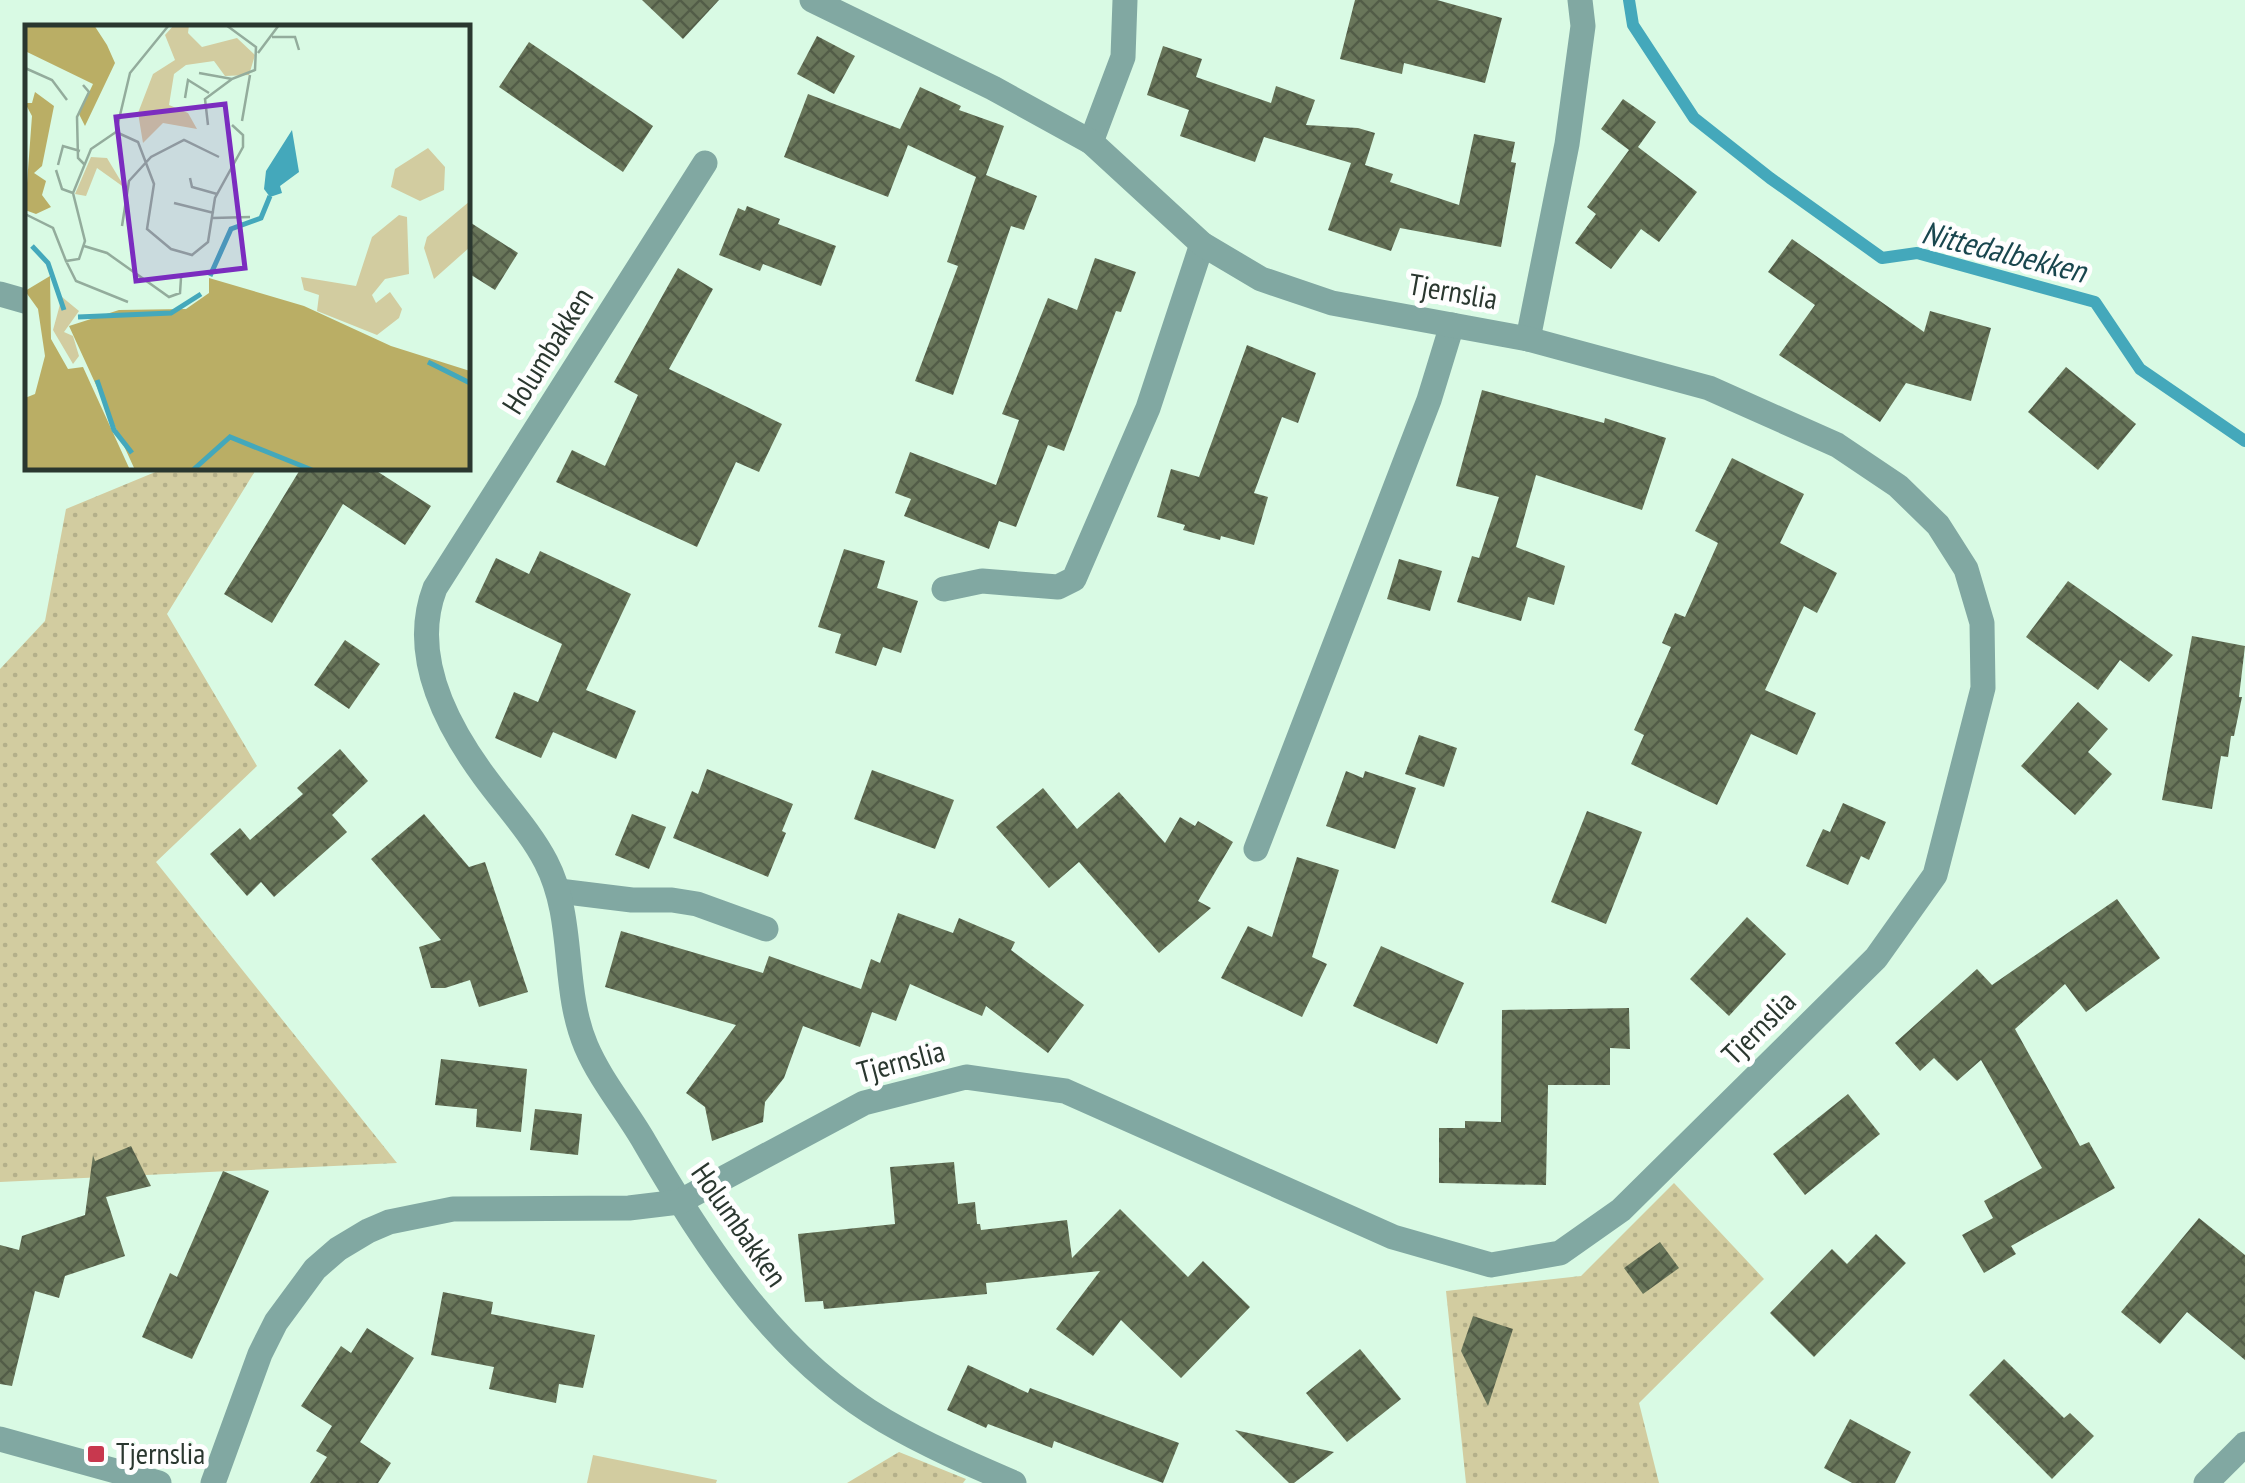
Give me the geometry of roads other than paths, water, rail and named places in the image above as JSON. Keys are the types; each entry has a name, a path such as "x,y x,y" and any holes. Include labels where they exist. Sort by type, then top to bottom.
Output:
{"street":[{"name":"Tjernslia","path":"213,1483 260,1354 276,1322 315,1270 353,1240 389,1222 453,1209 629,1208 680,1202 864,1103 966,1077 1065,1091 1393,1237 1491,1265 1560,1253 1621,1210 1876,958 1935,875 1983,688 1982,622 1966,569 1938,525 1898,486 1838,445 1709,388 1528,339 1332,303 1260,278 1202,244 1091,142 994,88 812,0"},
{"path":"1091,142 1123,58 1125,0"},
{"path":"1528,339 1567,144 1583,26 1580,0"},
{"name":"Holumbakken","path":"705,163 435,588 425,613 430,667 456,731 482,773 531,837 560,891 574,1008 586,1045 714,1255 748,1300 796,1352 844,1394 919,1440 1014,1483"},
{"path":"944,589 982,581 1058,587 1074,579 1148,408 1202,244"},
{"path":"0,294 25,301"},
{"path":"1256,848 1429,400 1452,325"},
{"path":"560,891 632,900 672,900 766,929"},
{"path":"0,1439 158,1483"},
{"path":"2206,1483 2245,1444"}],"waterway":[{"name":"Nittedalbekken","path":"1629,0 1633,25 1694,118 1770,178 1882,258 1917,253 2095,302 2140,369 2245,441"}],"place":[{"name":"Tjernslia","path":"96,1454"}]}
